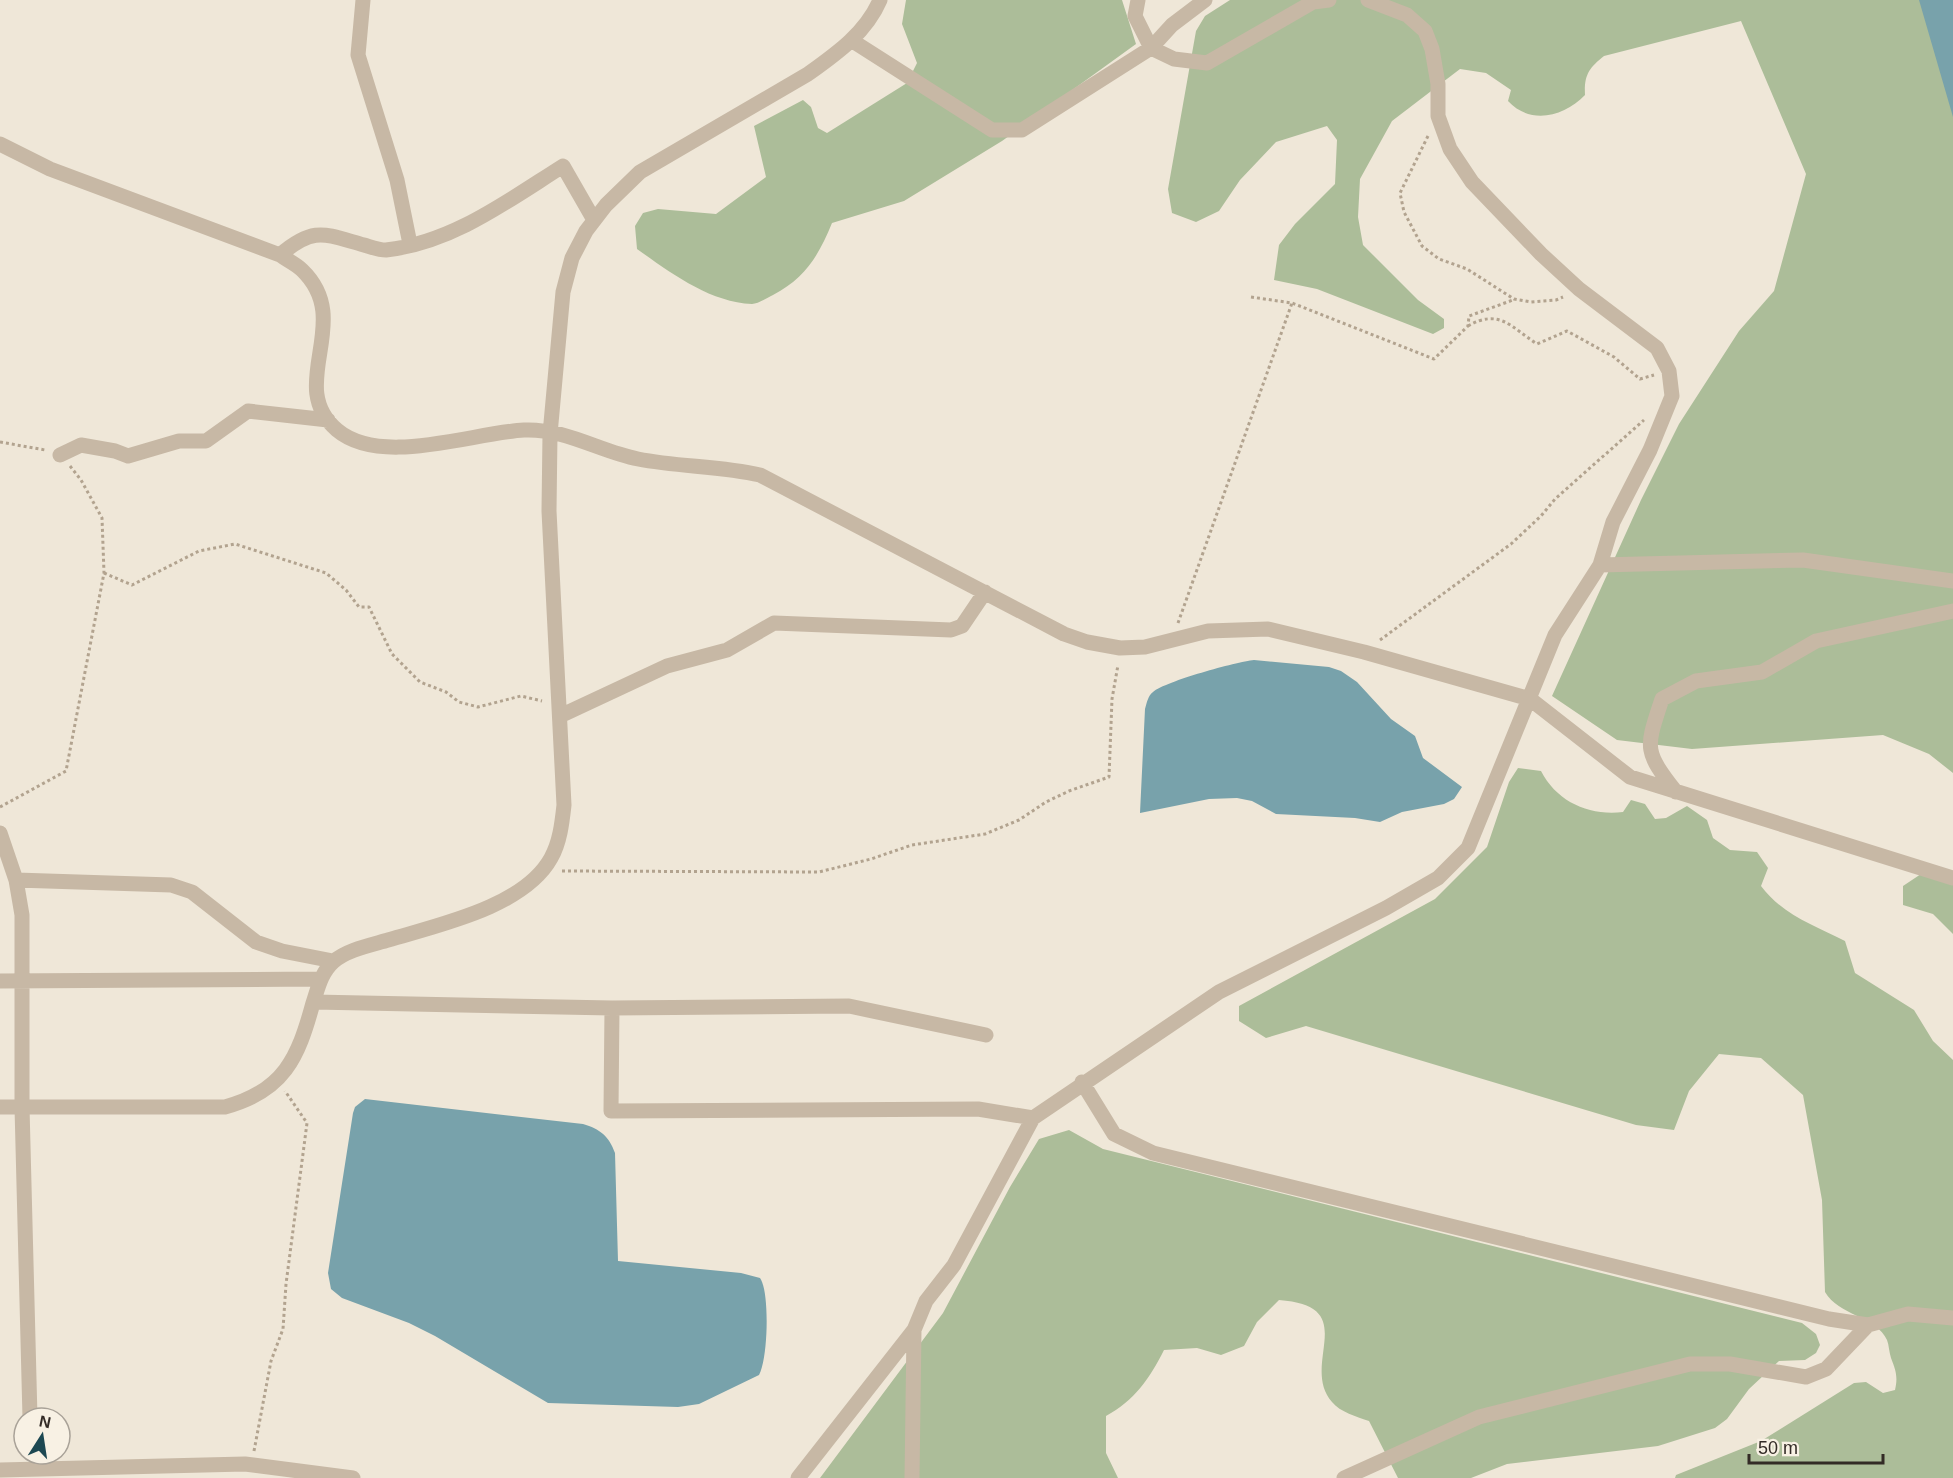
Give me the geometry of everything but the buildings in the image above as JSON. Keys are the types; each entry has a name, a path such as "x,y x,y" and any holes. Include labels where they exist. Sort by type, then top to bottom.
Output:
{"street":[{"path":"363,0 358,55 397,180 410,244"},
{"path":"0,1107 225,1107 248,1101 277,1080 302,1044 320,979 333,962 361,948 489,907 518,892 543,870 557,842 564,805 549,511 550,434 563,292 572,258 594,220 621,188 640,172 808,74 851,40 863,27 880,0"},
{"path":"1138,0 1135,16 1151,48 1174,59 1207,63 1313,2 1329,0"},
{"path":"851,40 992,130 1022,130 1151,48 1172,25 1205,0"},
{"path":"798,1478 914,1330 926,1301 954,1265 1033,1118 1082,1082 1219,992 1386,908 1438,878 1468,848 1555,635 1600,565 1614,522 1650,450 1672,396 1669,371 1657,348 1579,289 1541,254 1472,182 1450,149 1438,116 1438,84 1432,49 1425,31 1407,15 1368,0"},
{"path":"0,144 50,170 280,255 303,270 315,287 323,305 326,322 315,378 317,397 328,420 353,440 371,447 397,447 526,430 577,439 636,459 673,465 728,467 760,475 1064,634 1087,642 1120,648 1145,647 1208,631 1268,629 1364,652 1530,699 1630,777 1953,878"},
{"path":"280,255 296,241 318,233 384,250 441,237 480,217 563,166 594,220"},
{"path":"60,455 81,445 115,451 128,456 179,441 206,441 249,411 328,420"},
{"path":"1600,565 1803,560 1953,581"},
{"path":"559,710 667,666 727,650 774,623 951,630 962,626 985,592"},
{"path":"1676,792 1656,766 1648,741 1662,699 1696,681 1762,672 1816,641 1953,611"},
{"path":"0,833 16,880 22,915 24,981 22,1107 30,1406"},
{"path":"16,880 171,885 192,892 256,942 333,962"},
{"path":"0,981 320,979"},
{"path":"314,1002 612,1008 849,1005 986,1035"},
{"path":"612,1008 611,1111 978,1109 1033,1118"},
{"path":"1082,1082 1114,1134 1153,1153 1829,1319 1868,1324 1908,1314 1953,1318"},
{"path":"1344,1478 1479,1417 1690,1364 1730,1364 1806,1377 1826,1369 1868,1324"},
{"path":"912,1478 914,1330"},
{"path":"0,1470 31,1467 252,1465 353,1478"}],"path":[{"path":"1438,116 1400,193 1404,212 1422,246 1439,259 1467,269 1514,299 1531,303 1556,300 1579,289"},
{"path":"1251,297 1292,303 1434,359 1468,326 1483,317 1495,317 1537,344 1567,330 1614,357 1640,379 1669,371"},
{"path":"1468,326 1469,316 1514,299"},
{"path":"1172,639 1292,303"},
{"path":"1364,652 1410,615 1511,544 1541,516 1555,499 1647,417"},
{"path":"0,442 57,452 81,480 102,518 104,573 66,771 27,795 0,807"},
{"path":"104,573 132,585 199,551 235,544 326,573 346,590 359,607 369,607 392,654 420,682 446,692 459,702 478,707 521,696 559,710"},
{"path":"543,870 819,872 871,859 912,844 985,834 1019,820 1069,791 1109,777 1112,699 1120,648"},
{"path":"252,1465 271,1361 283,1329 288,1262 307,1123 277,1080"}],"green space":[{"path":"906,0 1122,0 1136,44 1002,141 904,201 832,223 816,256 802,274 760,302 752,304 736,302 706,292 691,285 637,249 635,226 643,213 658,209 716,214 766,177 754,126 803,100 811,107 818,128 827,133 907,83 917,63 902,24"},
{"path":"1230,0 1953,0 1953,773 1929,754 1883,735 1692,749 1617,740 1552,696 1641,500 1679,424 1739,331 1774,291 1806,174 1741,21 1604,56 1588,72 1585,95 1577,103 1557,113 1536,115 1517,109 1508,101 1511,90 1486,73 1460,69 1392,121 1360,179 1358,217 1363,245 1418,300 1444,319 1444,328 1433,334 1317,289 1274,280 1279,245 1295,224 1335,184 1337,140 1327,126 1276,142 1240,180 1219,211 1196,222 1172,213 1168,189 1196,31 1205,16"},
{"path":"1518,768 1541,771 1548,782 1565,799 1575,805 1598,812 1623,812 1631,800 1645,804 1655,819 1666,818 1687,806 1707,820 1713,838 1730,850 1757,852 1768,868 1761,886 1770,896 1799,918 1845,941 1855,973 1914,1010 1933,1041 1953,1060 1953,1478 1675,1478 1676,1475 1761,1441 1854,1383 1866,1382 1883,1393 1895,1390 1895,1370 1887,1340 1882,1332 1839,1306 1825,1292 1822,1200 1803,1095 1761,1058 1719,1054 1689,1091 1674,1130 1636,1125 1306,1026 1266,1038 1239,1021 1239,1006 1435,899 1487,847 1509,782"},
{"path":"1933,866 1953,873 1953,934 1933,914 1903,905 1903,886"},
{"path":"1069,1130 1103,1149 1802,1323 1816,1334 1820,1345 1816,1353 1805,1360 1779,1361 1749,1389 1727,1419 1715,1428 1658,1446 1507,1464 1471,1478 1398,1478 1369,1421 1339,1409 1332,1402 1324,1387 1322,1371 1324,1325 1318,1313 1304,1305 1279,1300 1257,1322 1244,1346 1221,1355 1197,1348 1164,1350 1153,1370 1133,1396 1106,1416 1106,1453 1118,1478 820,1478 943,1313 1010,1187 1039,1139"}],"water":[{"path":"1919,0 1953,0 1953,117"},
{"path":"1254,660 1329,667 1341,671 1357,682 1391,719 1415,736 1423,758 1462,787 1454,799 1444,804 1402,812 1380,822 1355,818 1276,814 1252,801 1237,798 1209,799 1140,813 1145,709 1150,695 1160,688 1186,678"},
{"path":"365,1099 583,1124 599,1131 610,1142 615,1153 618,1261 741,1273 760,1278 765,1297 767,1326 759,1375 699,1404 678,1407 548,1403 435,1336 409,1323 342,1298 331,1289 328,1273 353,1113 355,1107"}]}
